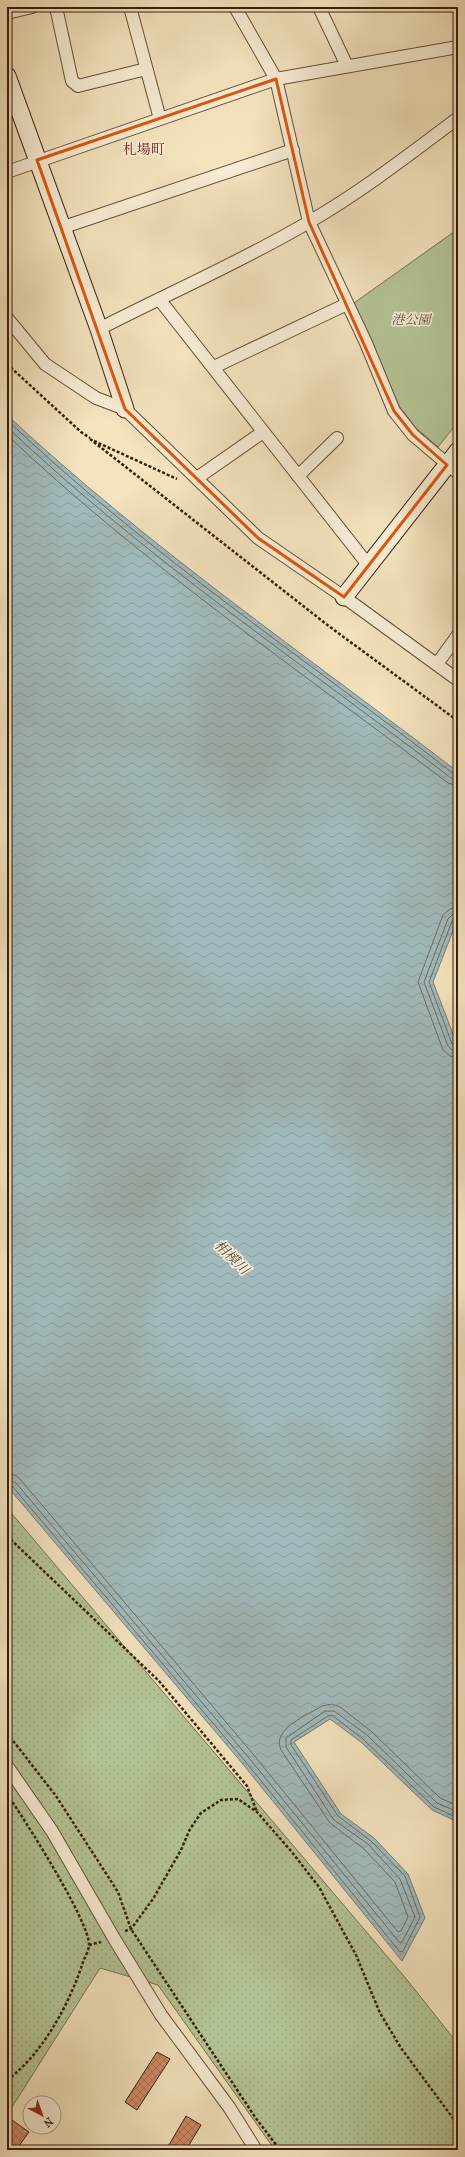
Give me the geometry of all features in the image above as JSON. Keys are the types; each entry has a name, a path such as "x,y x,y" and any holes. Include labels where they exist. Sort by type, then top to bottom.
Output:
{"street":[{"path":"7,13 32,7"},
{"path":"56,7 72,81 78,86 146,69"},
{"path":"130,7 160,119"},
{"path":"235,7 276,79 310,222 394,411 413,435 453,469"},
{"path":"319,7 347,66"},
{"path":"7,172 37,160 276,79 458,47"},
{"path":"7,76 99,329 126,409"},
{"path":"99,329 310,222 410,154 458,118"},
{"path":"61,228 293,150"},
{"path":"159,299 369,566"},
{"path":"214,367 347,304"},
{"path":"7,318 45,364 96,398 126,409 258,538 344,597 458,680"},
{"path":"199,480 263,432"},
{"path":"298,476 338,438"},
{"path":"344,597 453,469 458,451"},
{"path":"437,664 458,635"},
{"path":"7,1766 52,1831 115,1940 162,2015 229,2107 256,2150"}],"path":[{"path":"7,364 80,432 330,627 458,721"},
{"path":"90,439 178,480 199,480"},
{"path":"7,1536 159,1681 247,1786 257,1812"},
{"path":"7,1733 56,1796 118,1892 131,1929 255,2117 280,2150"},
{"path":"7,1794 21,1813 80,1914 89,1945 76,1984 48,2033 29,2061 7,2080"},
{"path":"124,1932 131,1929 153,1899 181,1850 190,1829 201,1813 220,1800 238,1799 257,1812 291,1851 319,1887 356,1955 380,2013 401,2048 458,2125"},
{"path":"89,1945 103,1941"}],"highlighted area":[{"path":"276,79 309,222 394,411 413,435 447,465 344,597 258,538 125,409 37,160"}],"green space":[{"name":"港公園","path":"458,229 458,422 438,447 416,428 399,406 354,303"},
{"path":"7,1508 408,1981 458,2044 458,2150 275,2150 158,1985 100,1968 7,2115"}],"water":[{"name":"相模川","path":"7,415 115,510 171,555 458,772 458,918 433,982 458,1047 458,1822 432,1810 361,1742 330,1719 294,1742 341,1814 374,1838 408,1874 425,1918 402,1961 242,1763 7,1486"}],"building":[{"path":"157,2052 170,2059 137,2110 125,2102"},
{"path":"186,2116 201,2125 186,2150 166,2150"},
{"path":"12,2120 22,2127 22,2135 27,2135 16,2150 7,2150 7,2127"}],"district":[{"name":"札場町","path":"144,149"}]}
